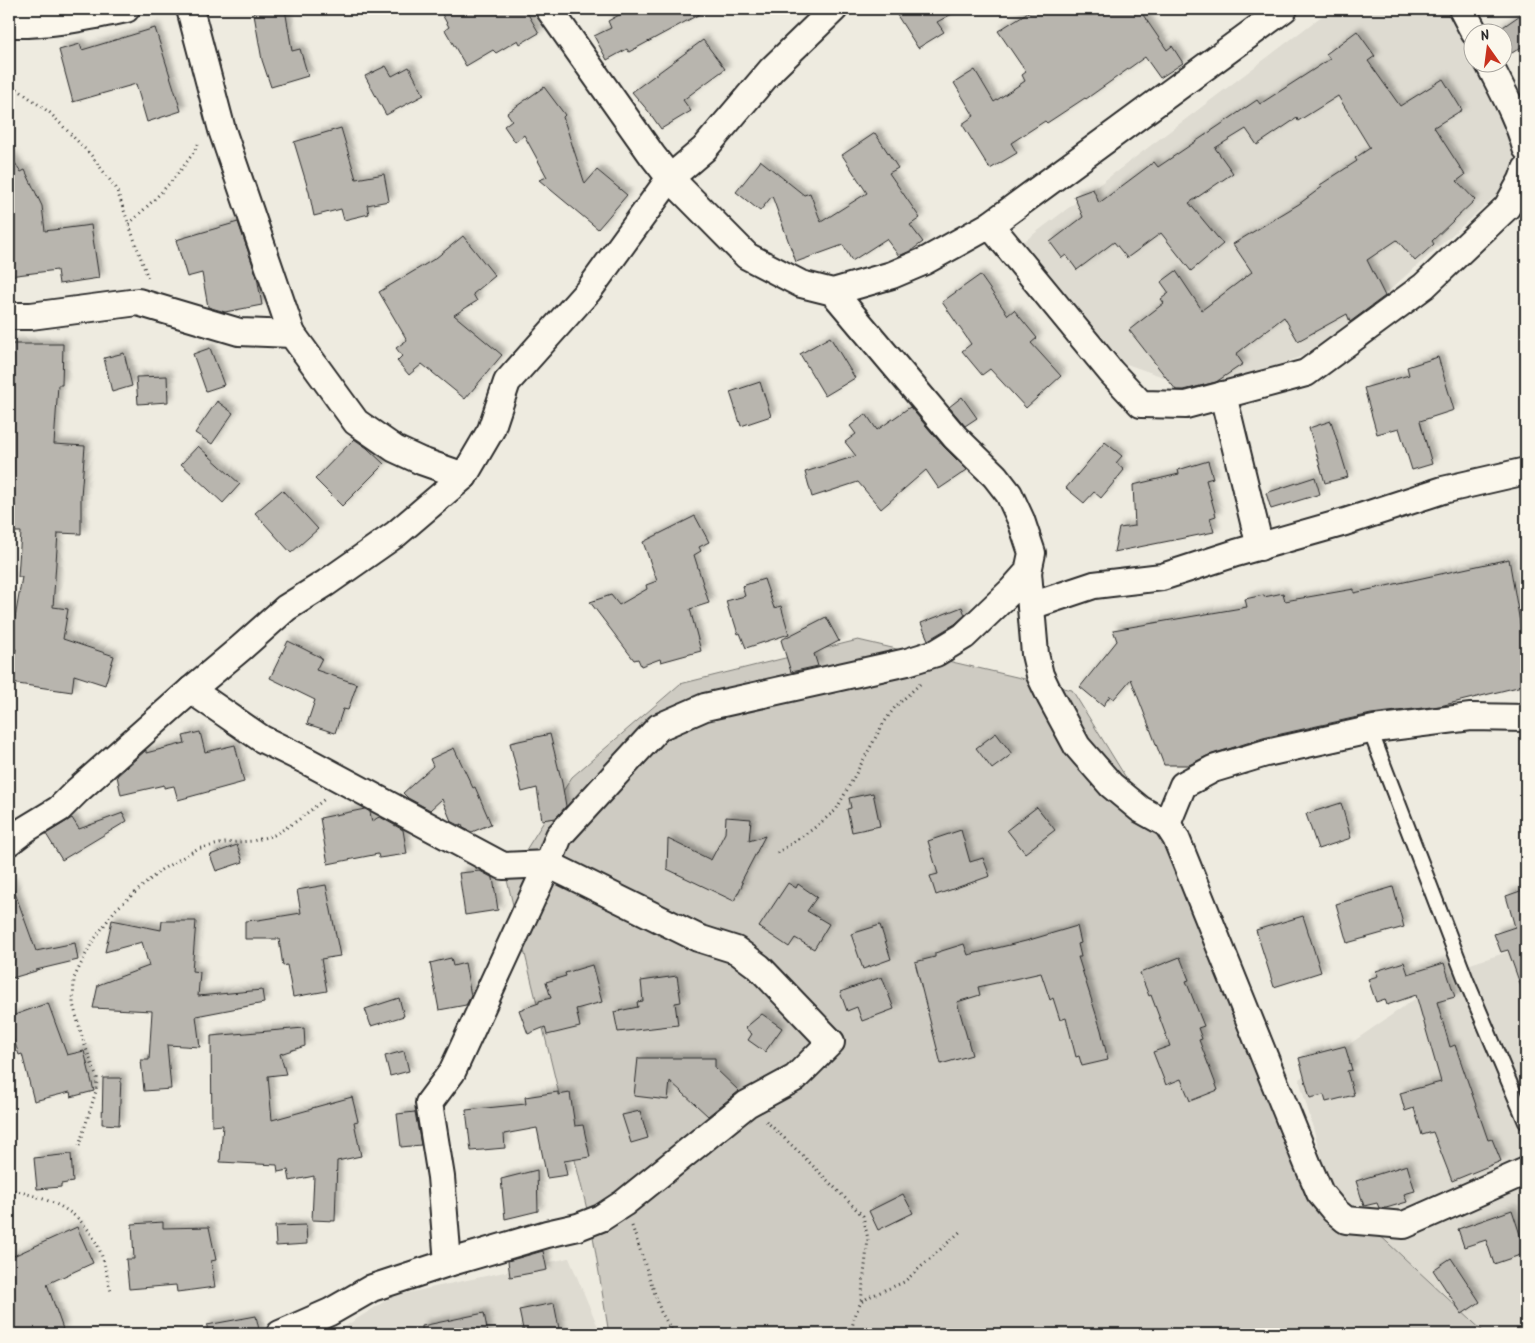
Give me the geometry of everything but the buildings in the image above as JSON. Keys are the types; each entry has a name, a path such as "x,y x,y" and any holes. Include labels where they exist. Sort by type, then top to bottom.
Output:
{"street":[{"path":"9,24 68,20 126,9"},
{"path":"190,9 222,130 292,334 356,422 395,449 420,462 464,476"},
{"path":"549,9 652,156 670,178 747,256 801,284 833,292 892,275 925,261 990,225 1284,9"},
{"path":"9,842 59,809 191,690 242,648 286,608 326,583 396,534 464,476 491,430 507,382 589,290 670,178 704,149 772,69 834,9"},
{"path":"1462,9 1469,22"},
{"path":"1493,72 1523,136 1526,148"},
{"path":"990,225 1111,372 1141,404 1186,405 1306,373 1424,286 1507,207 1526,169"},
{"path":"833,292 955,437 995,476 1009,494 1021,520 1032,553 1028,572 1035,654 1040,675 1077,746 1111,785 1140,809 1167,824 1176,838 1320,1193 1334,1210 1346,1220 1404,1225 1526,1171"},
{"path":"9,316 31,316 138,302 239,332 292,334"},
{"path":"1223,395 1260,547"},
{"path":"1031,606 1094,585 1162,577 1345,522 1443,490 1526,472"},
{"path":"448,1263 441,1177 430,1103 452,1072 548,864 559,836 659,727 706,707 907,662 936,653 964,636 1028,572"},
{"path":"191,690 262,739 503,866 548,864 698,938 736,950 759,966 831,1042 795,1078 747,1104 624,1202 601,1218 578,1227 547,1234 448,1263 372,1288 330,1312 280,1334"},
{"path":"1167,824 1183,785 1214,769 1266,753 1370,730 1471,717 1526,718"}],"lane":[{"path":"1370,730 1466,980 1526,1122"}],"path":[{"path":"9,83 50,113 91,155 116,188 158,308"},
{"path":"129,224 158,197 188,162 217,112"},
{"path":"777,853 813,829 836,810 883,724 895,708 924,680"},
{"path":"79,1146 96,1091 97,1078 83,1040 73,1004 74,978 91,944 115,910 161,870 197,849 224,843 253,841 274,835 297,821 346,782"},
{"path":"747,1104 802,1154 863,1216 868,1239 861,1302 850,1334"},
{"path":"9,1189 40,1196 62,1206 88,1228 100,1251 111,1291"},
{"path":"624,1202 661,1312 674,1334"},
{"path":"861,1302 904,1282 962,1230"}],"shaded area":[{"path":"1331,9 1448,9 1462,36 1462,72 1481,72 1521,148 1498,194 1324,348 1206,392 1118,361 1022,243"},
{"path":"858,640 1072,690 1218,927 1305,1166 1486,1334 609,1334 592,1230 507,880 572,777 680,684"},
{"path":"1526,946 1526,1334 1372,1334 1299,1079 1461,967"},
{"path":"569,1258 601,1334 333,1334 393,1296"}]}
